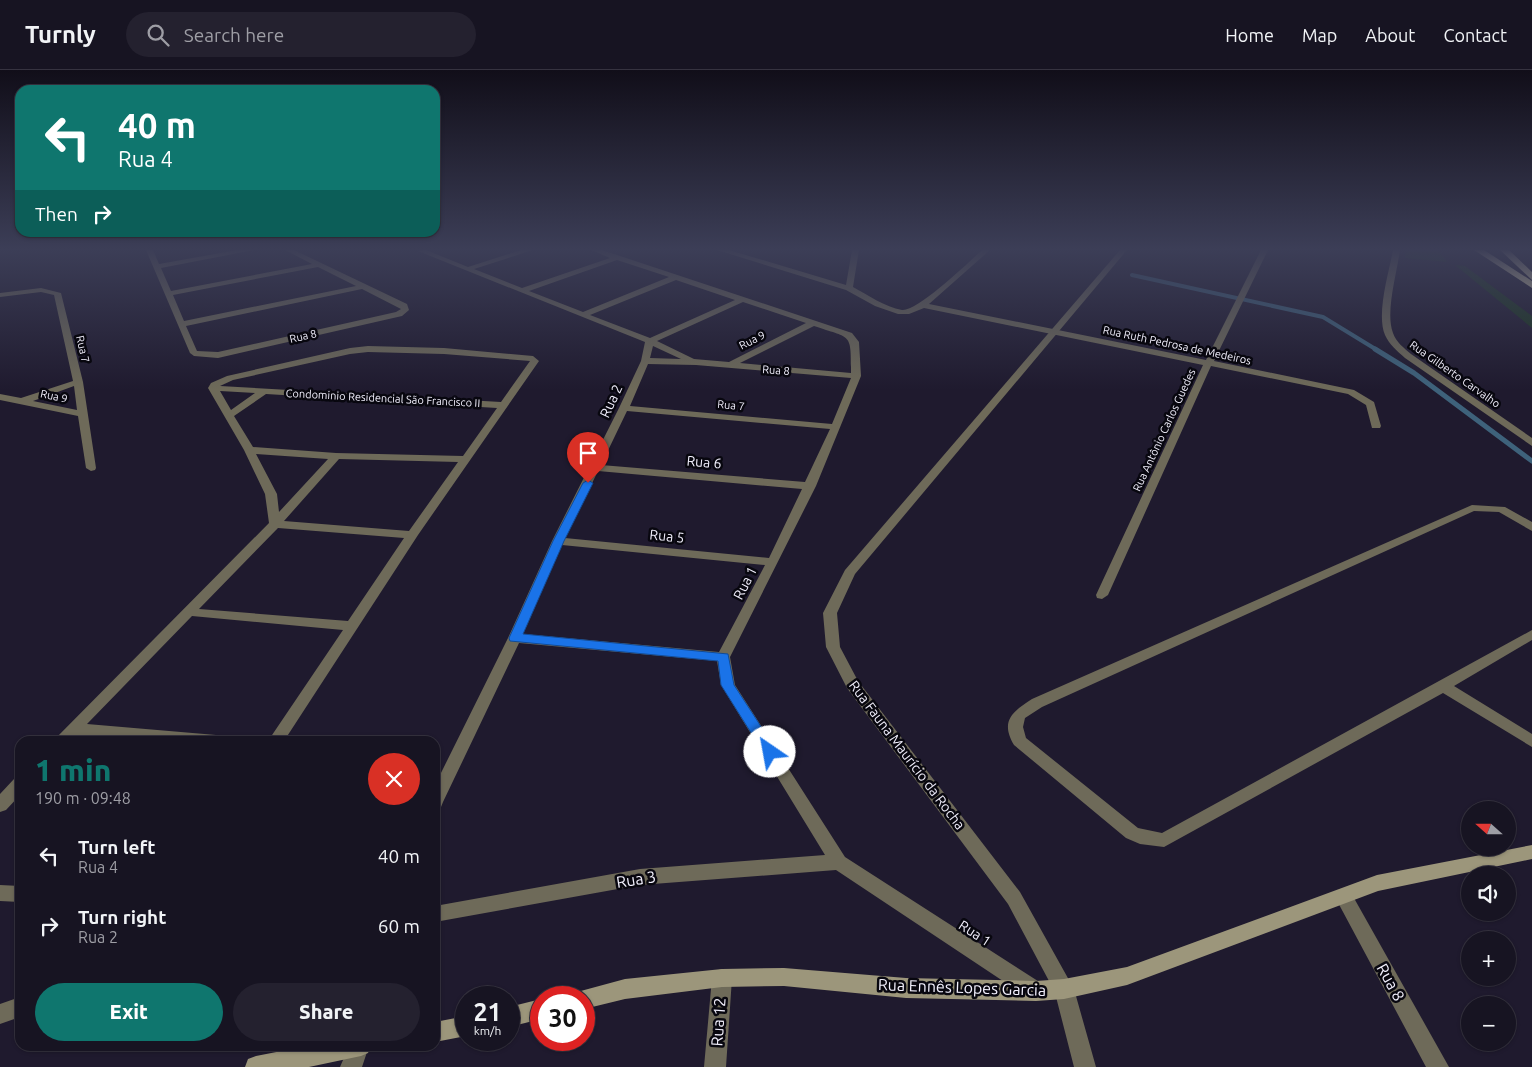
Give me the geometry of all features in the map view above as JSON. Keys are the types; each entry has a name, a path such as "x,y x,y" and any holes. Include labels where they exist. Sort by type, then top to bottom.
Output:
{"main road":[{"name":"Rua Ennês Lopes Garcia","path":"595,996 625,989 722,978 784,977 906,988 1036,991 1064,989 1127,976 1377,884 1532,852"},
{"path":"440,1031 455,1028"},
{"path":"256,1067 332,1051"}],"street":[{"name":"Rua 7","path":"58,297 78,382 91,468"},
{"path":"169,297 182,324 314,297"},
{"name":"Rua 8","path":"182,324 194,353 206,356 399,314 405,310 404,306 386,297"},
{"path":"535,297 650,341 741,300"},
{"path":"582,315 628,297"},
{"name":"Rua 1","path":"731,297 849,336 855,342 856,376 810,486 723,657 728,685 839,862 1036,991"},
{"path":"865,297 894,311 909,312 923,305 933,297"},
{"name":"Rua Fauna Maurício da Rocha","path":"1084,1067 1064,989 1014,898 852,684 833,647 830,613 849,573 1085,297"},
{"name":"Rua Antônio Carlos Guedes","path":"1102,595 1208,364 1243,297"},
{"name":"Rua Gilberto Carvalho","path":"1389,297 1388,332 1396,345 1408,356 1532,443"},
{"name":"Rua Ruth Pedrosa de Medeiros","path":"923,305 1360,396 1371,404 1376,426"},
{"name":"Rua 9","path":"728,366 813,323"},
{"name":"Rua 8","path":"650,341 696,362"},
{"name":"Rua 2","path":"440,792 515,638 558,541 596,468 624,408 645,361 650,341"},
{"name":"Condominio Residencial São Francisco II","path":"213,388 214,385 230,378 350,350 444,351 533,359 535,361 412,535 279,736"},
{"name":"Rua 8","path":"645,361 696,362 856,376"},
{"name":"Rua 9","path":"21,402 78,382"},
{"path":"213,388 249,450 271,494 275,524"},
{"name":"Condominio Residencial São Francisco II","path":"213,388 503,405"},
{"path":"228,416 263,392"},
{"name":"Rua 9","path":"0,397 83,414"},
{"name":"Rua 7","path":"624,408 836,427"},
{"path":"249,450 336,456 466,459"},
{"path":"66,736 275,524 336,456"},
{"name":"Rua 6","path":"596,468 810,486"},
{"path":"1532,527 1502,509 1472,508 1037,704 1018,715 1015,727 1019,741 1132,833 1140,837 1164,840 1443,686 1532,634"},
{"path":"275,524 412,535"},
{"name":"Rua 5","path":"558,541 773,562"},
{"path":"190,612 352,626"},
{"path":"515,638 723,657"},
{"path":"1443,686 1532,741"},
{"path":"74,728 161,736"},
{"path":"0,805 15,789"},
{"name":"Rua 3","path":"440,913 640,877 839,862"},
{"path":"0,893 15,894"},
{"name":"Rua 8","path":"1344,897 1438,1067"},
{"name":"Rua 12","path":"715,1067 722,978"},
{"path":"0,1014 15,1009"},
{"path":"351,1067 358,1051"}],"green space":[{"path":"1494,297 1506,297 1532,316 1532,328"}],"waterway":[{"path":"1230,297 1323,317 1377,350"},
{"path":"1375,349 1414,373 1532,461"}],"route":[{"path":"588,483 558,541 515,638 723,657 728,685 770,752"}]}
